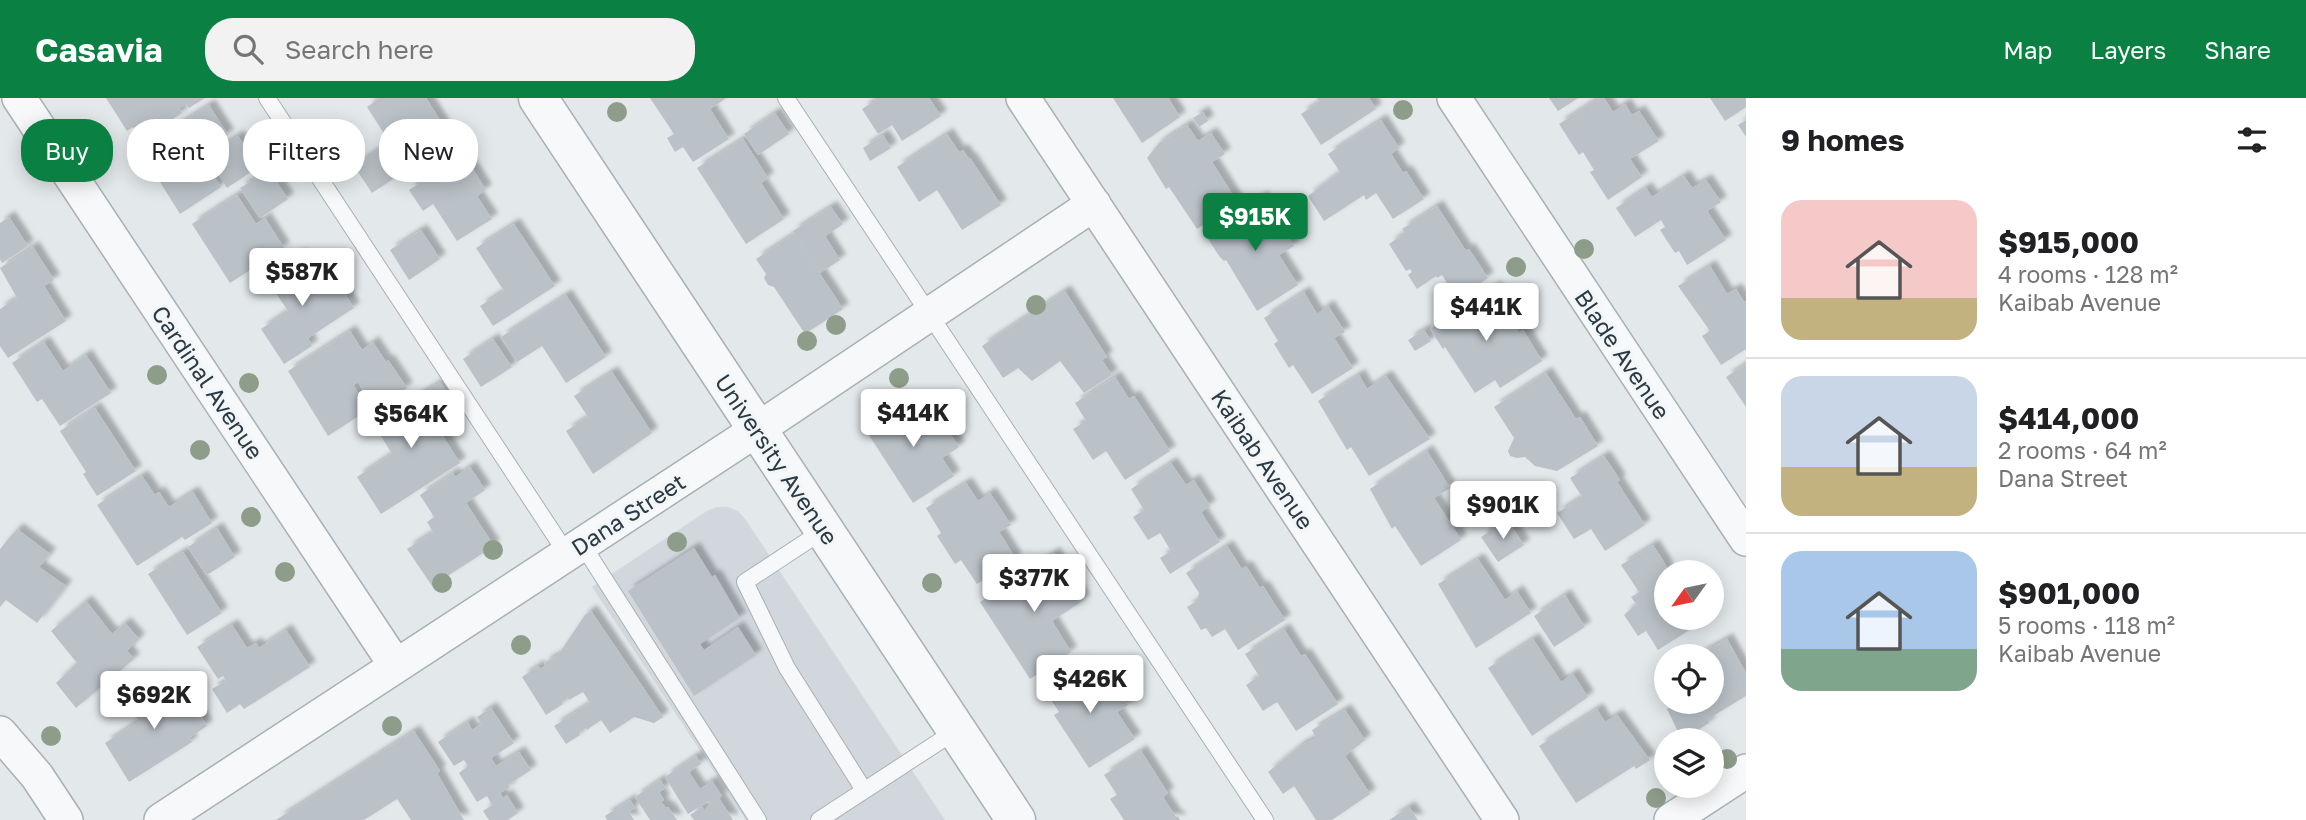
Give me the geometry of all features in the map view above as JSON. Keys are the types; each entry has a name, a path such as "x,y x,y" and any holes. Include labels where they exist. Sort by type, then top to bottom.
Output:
{"street":[{"name":"Cardinal Avenue","path":"19,98 396,666"},
{"name":"University Avenue","path":"538,98 1016,820"},
{"name":"Kaibab Avenue","path":"1023,98 1502,820"},
{"name":"Blade Avenue","path":"1454,98 1746,539"},
{"name":"Dana Street","path":"161,820 758,429 1094,204"},
{"path":"0,733 37,776 66,820"},
{"path":"1671,820 1746,771"}],"lane":[{"path":"267,98 758,820"},
{"path":"786,98 1265,820"},
{"path":"824,530 745,582 787,668 864,790"},
{"path":"819,820 957,730"}],"shaded area":[{"path":"728,507 738,511 745,519 945,820 746,820 592,587 707,511"}],"building":[{"path":"106,98 205,98 189,108 186,104 179,108 182,113 173,119 127,119 127,131"},
{"path":"380,98 426,98 439,119 379,119 379,126 367,107"},
{"path":"650,98 726,98 710,109 729,139 693,162 683,147 675,152 667,138 674,134"},
{"path":"875,98 929,98 941,116 902,141 892,125 878,134 862,109 876,100"},
{"path":"1113,98 1170,98 1180,117 1142,143"},
{"path":"1317,98 1369,98 1376,109 1321,145 1301,114 1319,102"},
{"path":"1549,98 1578,98 1558,111"},
{"path":"1599,98 1604,98 1613,112 1625,104 1632,115 1639,111 1659,141 1630,159 1642,177 1608,200 1590,172 1594,170 1583,152 1579,155 1559,124"},
{"path":"1710,98 1746,98 1746,107 1725,121"},
{"path":"209,105 218,119 188,119"},
{"path":"1203,112 1208,121 1199,127 1193,118"},
{"path":"775,113 789,134 758,155 744,134"},
{"path":"1381,120 1399,148 1391,154 1424,199 1393,219 1376,193 1366,200 1364,195 1324,221 1308,196 1340,172 1328,154"},
{"path":"1746,120 1746,137 1738,125"},
{"path":"1187,125 1198,141 1211,133 1225,154 1212,162 1238,203 1197,229 1169,187 1166,189 1147,158 1159,143"},
{"path":"947,134 959,152 963,150 970,158 1001,205 962,230 937,190 919,202 897,167"},
{"path":"883,135 891,148 870,161 863,148"},
{"path":"238,136 243,144 243,177 227,188 223,182 229,182 229,142"},
{"path":"743,139 768,178 761,183 784,219 746,244 697,168"},
{"path":"379,149 379,182 388,182 372,193 365,182 365,159"},
{"path":"1684,176 1692,188 1706,180 1721,202 1707,211 1726,240 1687,265 1679,251 1675,253 1660,230 1665,227 1661,220 1635,237 1616,208 1646,188 1652,197"},
{"path":"478,177 486,190 477,196 492,219 457,241 433,204 423,211 409,190 422,182 478,182"},
{"path":"160,182 218,182 221,187 180,214"},
{"path":"250,182 277,182 288,199 260,218 240,188"},
{"path":"237,195 256,224 265,218 284,248 230,283 192,224"},
{"path":"1262,197 1294,246 1279,255 1298,285 1257,311 1226,260 1219,256 1205,234"},
{"path":"1437,206 1466,251 1469,249 1488,278 1457,298 1442,275 1417,289 1408,275 1412,272 1410,269 1406,271 1389,244 1405,233 1402,229"},
{"path":"831,207 843,224 825,236 840,260 820,273 793,231"},
{"path":"9,217 28,246 2,263 0,223"},
{"path":"514,224 555,286 493,326 480,306 504,291 476,248"},
{"path":"421,230 440,259 409,280 390,250"},
{"path":"794,234 843,309 805,334 774,287 768,285 764,278 766,274 756,259"},
{"path":"33,247 54,280 44,286 66,321 8,358 0,346 0,309 17,298 0,268"},
{"path":"301,254 323,288 336,280 354,308 308,338 312,346 284,364 261,329 288,311 265,277"},
{"path":"1710,266 1727,294 1736,289 1744,302 1746,301 1746,349 1721,365 1702,336 1710,331 1678,286"},
{"path":"1495,287 1511,313 1508,315 1519,333 1523,330 1542,361 1500,388 1495,380 1475,393 1430,329"},
{"path":"1065,291 1107,357 1102,360 1112,375 1084,393 1060,361 1032,381 1018,368 1003,378 982,346"},
{"path":"1304,292 1317,314 1328,306 1345,332 1334,338 1353,368 1312,394 1293,365 1289,368 1274,344 1278,341 1264,318"},
{"path":"566,295 606,357 566,383 542,346 517,362 501,337"},
{"path":"1424,330 1431,341 1415,351 1408,340"},
{"path":"350,331 362,350 373,342 407,388 375,409 358,382 353,385 369,409 328,436 288,371"},
{"path":"493,339 512,367 481,387 463,359"},
{"path":"44,342 63,371 86,355 111,393 60,426 42,399 37,402 12,363"},
{"path":"1746,364 1746,407 1726,377"},
{"path":"612,372 652,433 593,474 566,431 588,417 574,396"},
{"path":"1546,373 1576,419 1580,417 1598,446 1557,471 1535,466 1525,457 1510,456 1508,451 1514,438 1494,407"},
{"path":"1359,375 1367,389 1386,376 1430,439 1369,476 1351,447 1347,450 1318,401"},
{"path":"1115,377 1129,399 1134,396 1170,451 1125,480 1106,451 1093,460 1073,429 1086,421 1075,403"},
{"path":"440,382 458,409 435,424 460,463 381,514 357,477 392,454 374,425"},
{"path":"904,399 924,430 941,420 959,447 942,458 954,476 913,503 863,426"},
{"path":"95,408 136,471 97,496 83,474 86,472 60,431"},
{"path":"1427,451 1450,488 1434,498 1461,540 1421,566 1395,526 1392,529 1370,489"},
{"path":"1604,456 1620,480 1617,482 1645,525 1605,551 1591,529 1574,539 1557,513 1582,497 1570,478"},
{"path":"1171,463 1186,485 1194,480 1210,506 1201,512 1220,542 1170,574 1160,558 1171,551 1160,533 1148,540 1133,517 1144,510 1131,489"},
{"path":"470,467 485,490 466,503 494,546 432,586 407,549 433,532 427,522 434,517 420,495 453,473 455,477"},
{"path":"142,476 155,495 159,492 169,507 193,492 212,523 185,540 182,537 137,566 97,505"},
{"path":"966,483 978,501 990,493 996,502 1011,525 999,532 1016,559 977,584 961,560 955,564 937,536 941,533 926,508"},
{"path":"1507,520 1524,545 1498,562 1481,537"},
{"path":"217,528 235,557 207,575 188,547"},
{"path":"17,529 50,554 39,567 66,586 37,623 6,600 0,607 0,549"},
{"path":"1653,545 1663,560 1654,560 1654,630 1689,630 1667,644 1654,644 1646,631 1638,636 1624,615 1636,604 1631,597 1639,592 1621,565"},
{"path":"1227,546 1242,569 1246,566 1260,588 1263,586 1285,620 1238,650 1225,629 1212,637 1206,628 1201,630 1187,607 1197,601 1199,593 1186,573"},
{"path":"694,548 712,577 715,575 740,618 700,644 704,650 738,627 756,655 694,696 628,591"},
{"path":"183,552 222,613 187,635 148,574"},
{"path":"1054,553 1084,600 1052,621 1071,652 1030,679 980,602"},
{"path":"1478,559 1505,600 1517,591 1531,613 1476,648 1438,584"},
{"path":"1565,595 1585,627 1554,647 1534,616"},
{"path":"86,601 112,634 125,623 139,639 127,651 134,659 76,708 56,683 77,663 51,631"},
{"path":"591,611 663,717 654,723 634,717 610,733 601,720 566,744 554,726 590,703 583,692 569,700 568,698 546,715 522,677 538,666 540,669 545,666 544,663 558,655 585,615"},
{"path":"232,625 247,648 256,643 259,648 286,630 310,667 244,709 240,704 227,713 212,689 226,681 223,676 218,679 197,647"},
{"path":"1284,629 1301,656 1305,654 1338,704 1296,731 1277,702 1263,711 1246,685 1259,676 1245,654"},
{"path":"1533,639 1561,682 1573,674 1588,697 1532,736 1488,668"},
{"path":"1727,639 1746,673 1746,696 1724,709 1724,644 1718,644"},
{"path":"1085,663 1102,689 1113,682 1128,705 1117,712 1135,739 1089,768 1054,715 1059,712 1044,689"},
{"path":"158,679 177,709 174,714 192,703 207,726 189,738 192,742 129,782 105,743 139,721 125,700"},
{"path":"491,708 514,743 491,758 496,766 519,752 531,770 500,793 503,798 507,795 518,813 508,820 489,820 483,811 492,805 487,796 477,802 459,773 468,766 464,760 454,766 438,742 468,722 472,730 481,724 477,717"},
{"path":"1597,709 1605,722 1617,715 1650,760 1636,769 1634,766 1576,803 1539,746"},
{"path":"1345,710 1365,740 1345,756 1370,794 1332,820 1316,820 1294,786 1283,794 1268,772 1300,746 1316,738 1312,730"},
{"path":"1669,714 1716,714 1701,728 1676,728"},
{"path":"414,731 440,771 437,773 464,820 411,820 397,799 364,820 276,820"},
{"path":"1141,751 1168,793 1163,797 1180,820 1124,820 1110,799 1117,795 1104,775"},
{"path":"696,756 701,764 689,772 700,789 712,781 733,820 694,820 690,815 702,807 704,810 715,800 710,804 708,801 688,814 665,777"},
{"path":"660,780 666,788 659,792 664,800 661,802 677,820 650,820 635,797"},
{"path":"630,800 635,808 629,812 634,820 607,820 605,816"},
{"path":"1409,807 1418,820 1389,820"}]}
